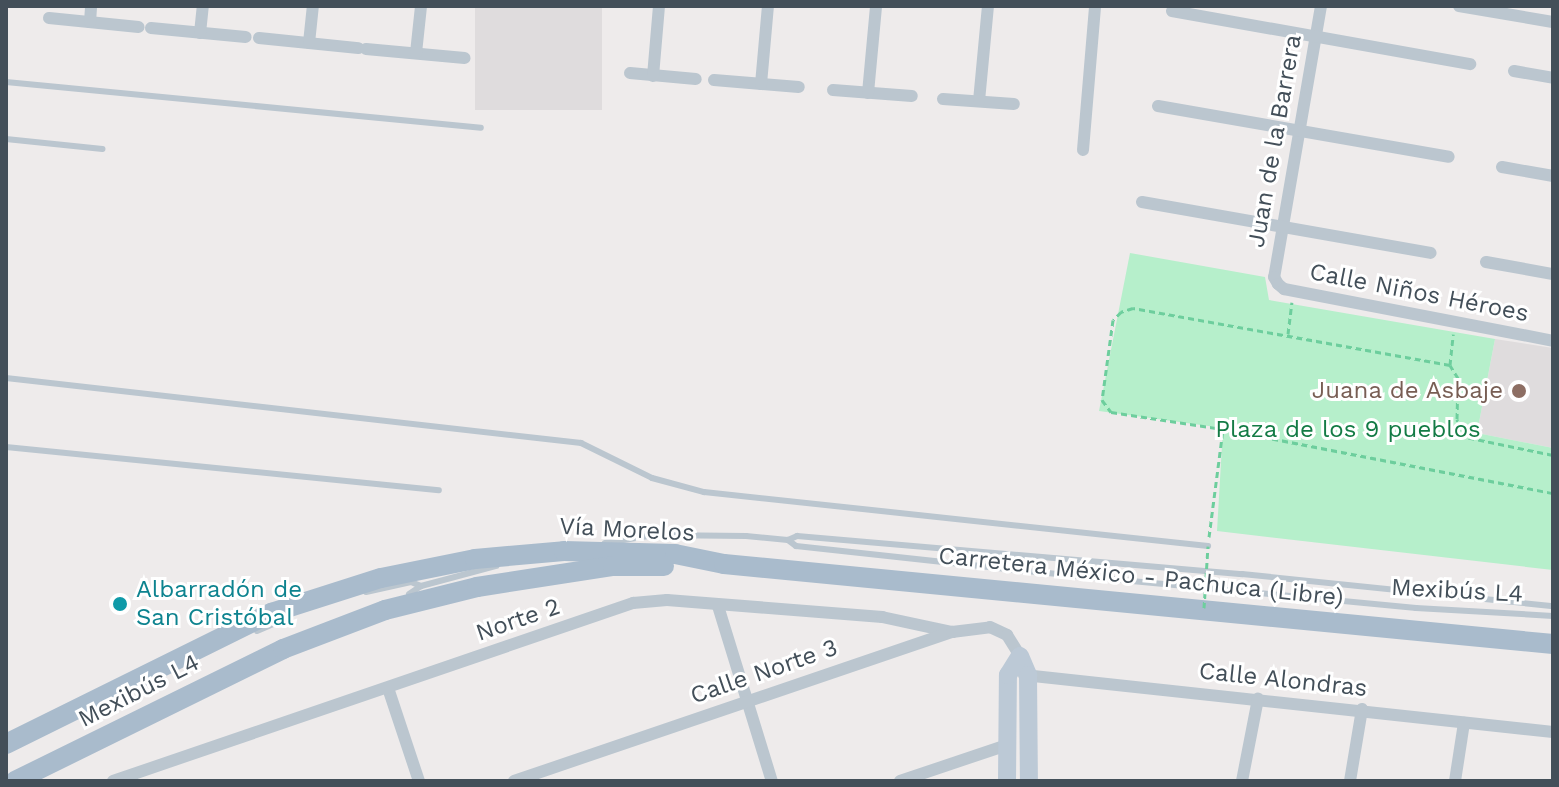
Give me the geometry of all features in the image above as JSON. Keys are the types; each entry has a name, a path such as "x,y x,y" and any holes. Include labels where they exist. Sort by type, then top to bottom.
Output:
{"main road":[{"name":"Vía Morelos","path":"6,744 271,613 381,578 475,559 564,551 675,554 724,564"},
{"name":"Vía Morelos","path":"15,781 283,649 385,610 477,587 613,566 724,564"},
{"name":"Carretera México - Pachuca (Libre)","path":"724,564 1553,644"}],"street":[{"path":"90,22 91,6"},
{"path":"200,33 203,6"},
{"path":"309,43 313,6"},
{"path":"416,53 421,6"},
{"path":"653,76 659,6"},
{"path":"761,84 768,6"},
{"path":"868,93 876,6"},
{"path":"979,101 988,6"},
{"path":"1083,150 1095,6"},
{"name":"Juan de la Barrera","path":"1278,284 1274,277 1321,6"},
{"path":"1459,6 1553,22"},
{"path":"1172,11 1470,64"},
{"path":"49,18 465,58"},
{"path":"1514,71 1553,78"},
{"path":"630,73 696,79"},
{"path":"714,80 799,87"},
{"path":"833,90 912,96"},
{"path":"943,99 1014,104"},
{"path":"1158,106 1449,157"},
{"path":"1502,167 1553,176"},
{"path":"1142,202 1431,253"},
{"path":"1486,262 1553,274"},
{"name":"Calle Niños Héroes","path":"1278,284 1293,291 1553,341"},
{"name":"Norte 2","path":"113,781 633,603 667,600 882,617 952,632"},
{"path":"718,606 772,781"},
{"name":"Calle Norte 3","path":"514,781 952,632 990,627 1007,635 1020,656"},
{"path":"1007,781 1008,675 1020,656"},
{"path":"1020,656 1028,675 1029,781"},
{"name":"Calle Alondras","path":"1008,675 1362,709 1553,732"},
{"path":"388,688 419,781"},
{"path":"1242,781 1258,699"},
{"path":"1350,781 1362,709"},
{"path":"1455,781 1464,723"},
{"path":"900,781 1007,745"}],"lane":[{"path":"6,82 481,128"},
{"path":"6,139 102,149"},
{"path":"6,378 581,443 652,478 704,492 1208,546"},
{"path":"6,447 45,448 439,490"},
{"name":"Mexibús L4","path":"6,754 294,615 358,594 411,582 421,586 564,551 654,535 705,534 788,540 797,536 1242,574 1553,606"},
{"name":"Mexibús L4","path":"788,540 796,546 1041,572 1416,608 1553,616"},
{"name":"Mexibús L4","path":"312,628 415,593 421,586"},
{"name":"Mexibús L4","path":"6,777 284,638"}],"path":[{"path":"1288,334 1293,291"},
{"path":"1450,365 1133,308 1121,312 1113,320 1104,406 1111,412 1223,429 1553,493"},
{"path":"1454,322 1450,365 1458,378 1459,431 1466,437 1553,455"},
{"path":"1204,608 1208,546 1223,429"}],"shaded area":[{"path":"475,6 602,6 602,110 475,110"},
{"name":"Juana de Asbaje","path":"1495,339 1553,348 1553,448 1477,433"}],"green space":[{"name":"Plaza de los 9 pueblos","path":"1130,253 1265,277 1269,300 1495,339 1477,433 1553,448 1553,570 1217,531 1223,428 1099,411"}],"place":[{"name":"Juana de Asbaje","path":"1519,391"},
{"name":"Albarradón de San Cristóbal","path":"120,604"}]}
